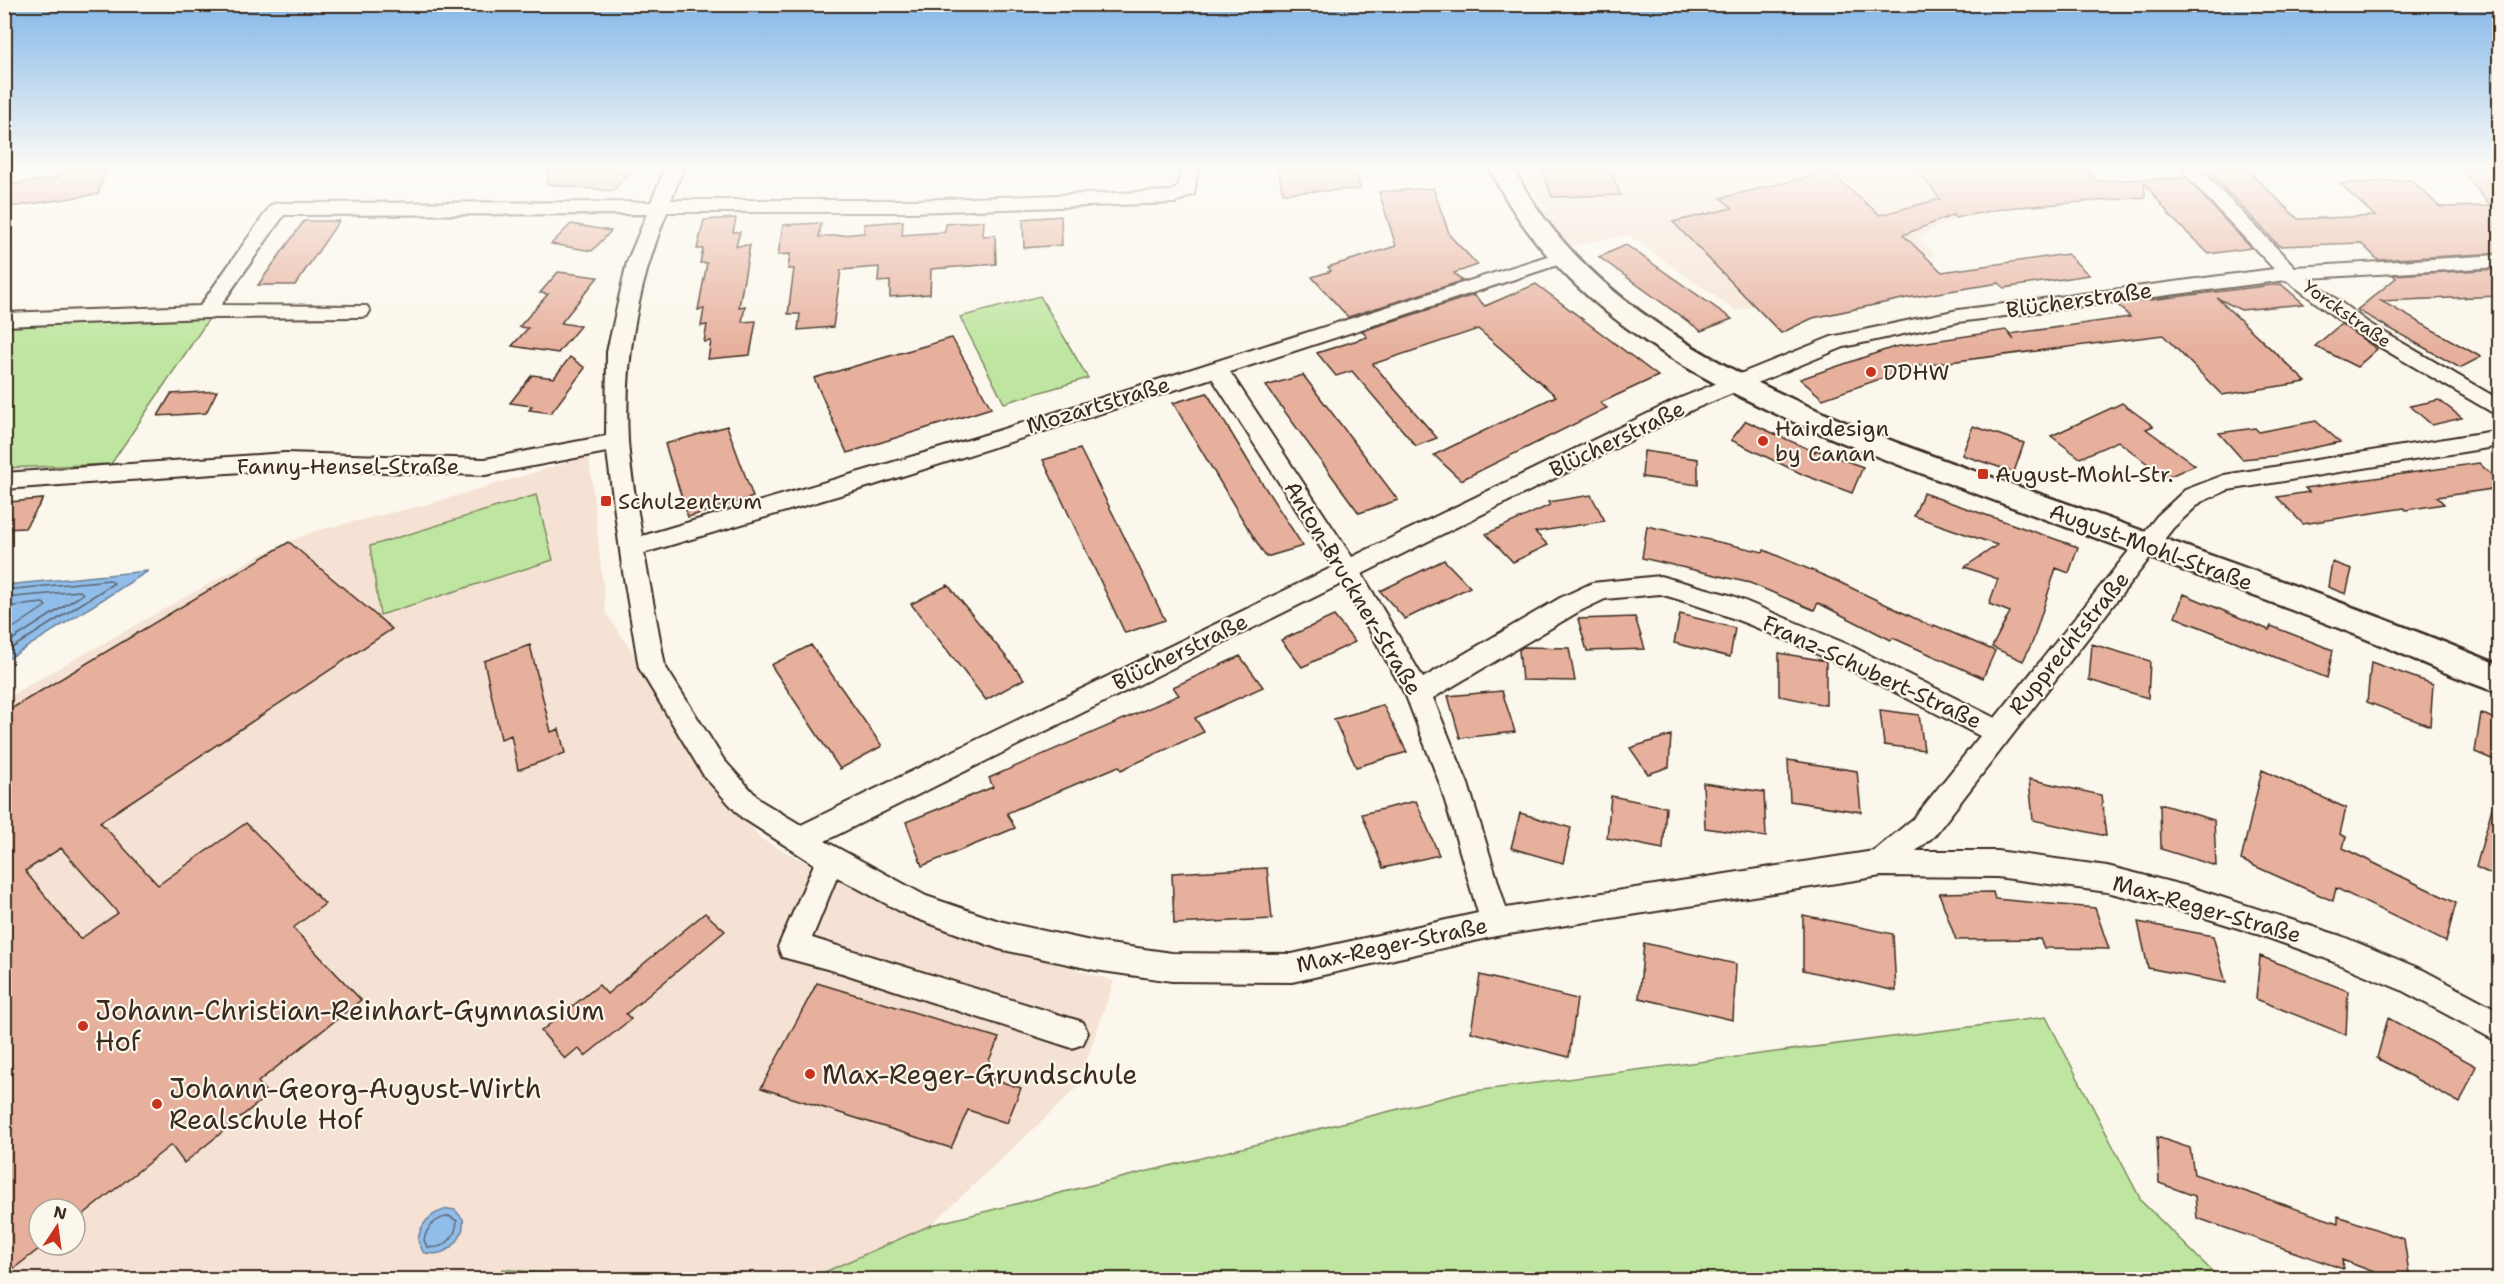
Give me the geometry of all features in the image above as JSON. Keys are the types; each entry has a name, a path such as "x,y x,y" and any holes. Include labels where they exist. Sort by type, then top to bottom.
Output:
{"main road":[{"name":"August-Mohl-Straße","path":"1539,229 1563,257 1637,322 1681,353 1734,383 1810,420 2403,641 2499,680"}],"street":[{"path":"206,312 264,229"},
{"name":"Max-Reger-Straße","path":"650,229 637,262 618,352 617,442 652,668 714,768 752,808 830,859 917,906 999,935 1095,956 1172,967 1292,968 1496,923 1881,863 2006,865 2107,879 2190,900 2330,946 2412,980 2499,1028"},
{"name":"Yorckstraße","path":"2247,229 2290,273 2321,299 2392,346 2499,410"},
{"name":"Mozartstraße","path":"632,548 745,516 1217,369 1563,257"},
{"name":"Blücherstraße","path":"801,839 1734,383 1838,342 1993,312 2290,273 2499,261"},
{"path":"4,320 206,312 360,311"},
{"name":"Anton-Bruckner-Straße","path":"1217,369 1348,570 1418,694 1454,784 1496,923"},
{"name":"Rupprechtstraße","path":"1881,863 1924,827 2146,546 2180,506 2200,492 2224,483 2499,438"},
{"name":"Fanny-Hensel-Straße","path":"4,481 285,461 485,467 617,442"},
{"name":"Franz-Schubert-Straße","path":"1418,694 1569,605 1601,590 1660,585 1724,603 1840,652 1998,732"},
{"path":"830,859 793,946 842,959 1072,1033"}],"shaded area":[{"path":"1557,229 1934,229 1919,237 1935,255 1736,311 1628,235 1571,246"},
{"path":"589,456 606,613 759,838 926,925 1114,981 1077,1088 931,1225 809,1279 600,1280 504,1269 496,1280 5,1279 4,699 262,554 314,531 429,504"}],"green space":[{"path":"1040,296 1088,378 1004,403 960,317"},
{"path":"210,317 111,464 5,468 4,321"},
{"path":"536,495 553,560 380,615 370,546"},
{"path":"2046,1017 2142,1202 2220,1279 809,1279 931,1225 1467,1092"},
{"path":"503,1269 600,1279 496,1279"}],"water":[{"path":"148,571 5,661 5,585"},
{"path":"448,1209 455,1210 463,1219 463,1227 457,1241 446,1251 431,1254 423,1252 418,1241 421,1229 436,1213"}],"building":[{"path":"298,229 334,229 295,285 258,285"},
{"path":"566,229 611,231 592,251 551,244"},
{"path":"702,229 734,229 733,232 740,232 736,246 750,245 739,307 745,306 742,322 756,321 750,355 708,359 711,341 704,342 707,325 701,326 704,309 698,310 707,263 700,263 703,249 697,249"},
{"path":"782,229 820,229 819,237 864,233 864,229 902,229 902,235 945,232 945,229 983,229 983,236 995,235 996,264 931,269 930,294 890,297 890,281 878,282 879,267 841,270 833,327 798,330 800,314 788,314 794,269 788,269 790,254 778,255"},
{"path":"1023,229 1061,229 1062,245 1024,248"},
{"path":"1391,229 1447,229 1450,236 1478,265 1454,273 1462,281 1348,317 1312,277 1331,271 1328,267 1396,246"},
{"path":"1680,229 1918,229 1903,235 1942,272 2067,254 2089,275 2004,288 1999,283 1907,298 1813,318 1781,333"},
{"path":"2183,229 2233,229 2251,248 2209,254"},
{"path":"2263,229 2499,229 2499,253 2378,260 2361,243 2279,246"},
{"path":"1626,245 1732,319 1701,331 1599,257"},
{"path":"2499,269 2499,296 2381,301 2481,357 2460,368 2357,310 2396,278 2393,275"},
{"path":"558,272 598,277 561,323 580,326 558,353 512,346 528,328 519,327 548,294 540,293"},
{"path":"1536,284 1658,376 1600,403 1607,408 1461,480 1434,455 1556,396 1478,329 1373,364 1437,438 1416,446 1352,371 1336,376 1317,353 1367,337 1362,331 1474,295 1485,306"},
{"path":"2281,284 2304,304 2241,310 2217,298 2306,382 2222,395 2163,335 1917,366 1823,399 1800,379 1894,347 2006,330 2014,340 2010,334 2130,317 2117,304"},
{"path":"2341,324 2377,349 2357,367 2315,346"},
{"path":"952,338 991,408 847,453 814,378"},
{"path":"570,357 585,368 551,413 529,410 532,406 510,403 532,375 554,378"},
{"path":"1303,375 1398,500 1359,513 1266,386"},
{"path":"217,391 206,413 158,416 171,394"},
{"path":"1207,393 1303,546 1266,557 1173,403"},
{"path":"2439,400 2462,418 2432,425 2410,406"},
{"path":"2122,403 2153,426 2146,429 2195,465 2166,478 2118,441 2080,458 2051,436"},
{"path":"1746,421 1815,452 1816,450 1863,467 1852,493 1804,475 1731,440"},
{"path":"2316,421 2340,442 2274,456 2242,459 2219,433 2255,428 2259,432"},
{"path":"727,426 753,497 688,517 665,444"},
{"path":"1973,426 2024,443 2014,472 1962,455"},
{"path":"1080,449 1165,620 1125,633 1043,460"},
{"path":"1644,451 1698,459 1698,485 1642,477"},
{"path":"2479,463 2499,482 2499,488 2437,497 2444,504 2303,524 2277,497 2309,492 2305,488"},
{"path":"1923,493 2078,547 2069,573 2056,568 2033,641 2023,661 1992,647 2010,612 1989,604 1998,579 1965,567 1997,545 1914,516"},
{"path":"1591,495 1605,521 1535,532 1548,545 1513,562 1486,534 1550,505 1548,502"},
{"path":"43,499 25,528 4,529 4,508 9,502"},
{"path":"1647,526 1763,552 1764,550 1839,582 1933,627 1934,625 1995,651 1983,678 1893,638 1891,640 1818,603 1814,610 1750,583 1642,558"},
{"path":"289,542 392,629 100,822 158,885 246,823 325,904 293,928 361,1000 258,1082 268,1095 184,1163 171,1145 87,1212 87,1197 27,1197 29,1257 4,1276 4,713","holes":["61,848 118,913 80,939 25,871"]},
{"path":"1444,560 1470,587 1405,619 1380,591"},
{"path":"2332,562 2352,569 2346,594 2328,587"},
{"path":"948,585 1024,679 986,700 911,604"},
{"path":"2184,594 2269,630 2271,626 2333,650 2327,678 2175,617"},
{"path":"1680,614 1735,628 1730,657 1674,643"},
{"path":"1334,616 1355,642 1302,667 1281,640"},
{"path":"1635,617 1645,649 1587,651 1578,619"},
{"path":"2092,644 2150,661 2148,698 2089,680"},
{"path":"530,645 551,732 559,729 565,753 518,770 511,735 501,739 484,661"},
{"path":"811,645 882,746 840,769 771,665"},
{"path":"1523,647 1569,648 1575,681 1522,680 1519,650"},
{"path":"1779,653 1826,661 1826,705 1779,696"},
{"path":"1240,656 1263,687 1195,718 1204,732 1121,770 1119,766 1007,813 1015,828 922,866 906,822 993,787 989,778 1179,695 1173,687"},
{"path":"2371,662 2433,684 2430,726 2367,702"},
{"path":"1502,691 1515,732 1460,738 1448,696"},
{"path":"1383,705 1407,752 1356,767 1334,719"},
{"path":"1880,710 1919,715 1924,750 1884,745"},
{"path":"2481,713 2499,721 2499,762 2475,752"},
{"path":"1671,735 1669,767 1648,774 1630,748"},
{"path":"1788,760 1857,771 1861,812 1790,801"},
{"path":"2262,770 2346,808 2340,834 2346,837 2343,848 2456,903 2446,942 2336,888 2333,901 2241,860"},
{"path":"2029,779 2101,795 2106,836 2033,820"},
{"path":"1703,783 1764,792 1766,837 1705,828"},
{"path":"1611,796 1666,807 1663,849 1607,838"},
{"path":"1416,801 1439,855 1383,868 1362,814"},
{"path":"2160,804 2214,820 2216,866 2161,849"},
{"path":"2493,804 2499,805 2499,878 2476,867"},
{"path":"1520,813 1571,828 1563,863 1511,848"},
{"path":"1267,868 1272,919 1174,924 1172,873"},
{"path":"1993,892 1995,899 2095,908 2109,949 2044,948 2040,939 1956,940 1939,893"},
{"path":"705,913 725,931 626,1014 631,1019 585,1056 578,1048 565,1059 541,1031 599,985 607,994"},
{"path":"1803,915 1893,934 1896,991 1803,970"},
{"path":"2138,922 2213,936 2226,983 2148,968"},
{"path":"1644,943 1736,964 1733,1020 1639,998"},
{"path":"2260,956 2348,991 2346,1035 2256,999"},
{"path":"1480,975 1577,999 1569,1057 1471,1032"},
{"path":"817,983 999,1038 982,1076 1021,1088 1007,1123 968,1110 951,1148 761,1088"},
{"path":"2388,1018 2476,1066 2460,1103 2377,1058"},
{"path":"2157,1137 2190,1148 2194,1174 2338,1223 2338,1216 2404,1239 2410,1280 2395,1280 2342,1260 2343,1269 2197,1218 2195,1196 2159,1183"}],"place":[{"name":"DDHW","path":"1871,372"},
{"name":"Hairdesign by Canan","path":"1763,441"},
{"name":"August-Mohl-Str.","path":"1983,474"},
{"name":"Schulzentrum","path":"606,501"},
{"name":"Johann-Christian-Reinhart-Gymnasium Hof","path":"83,1026"},
{"name":"Max-Reger-Grundschule","path":"810,1074"},
{"name":"Johann-Georg-August-Wirth Realschule Hof","path":"157,1104"}]}
